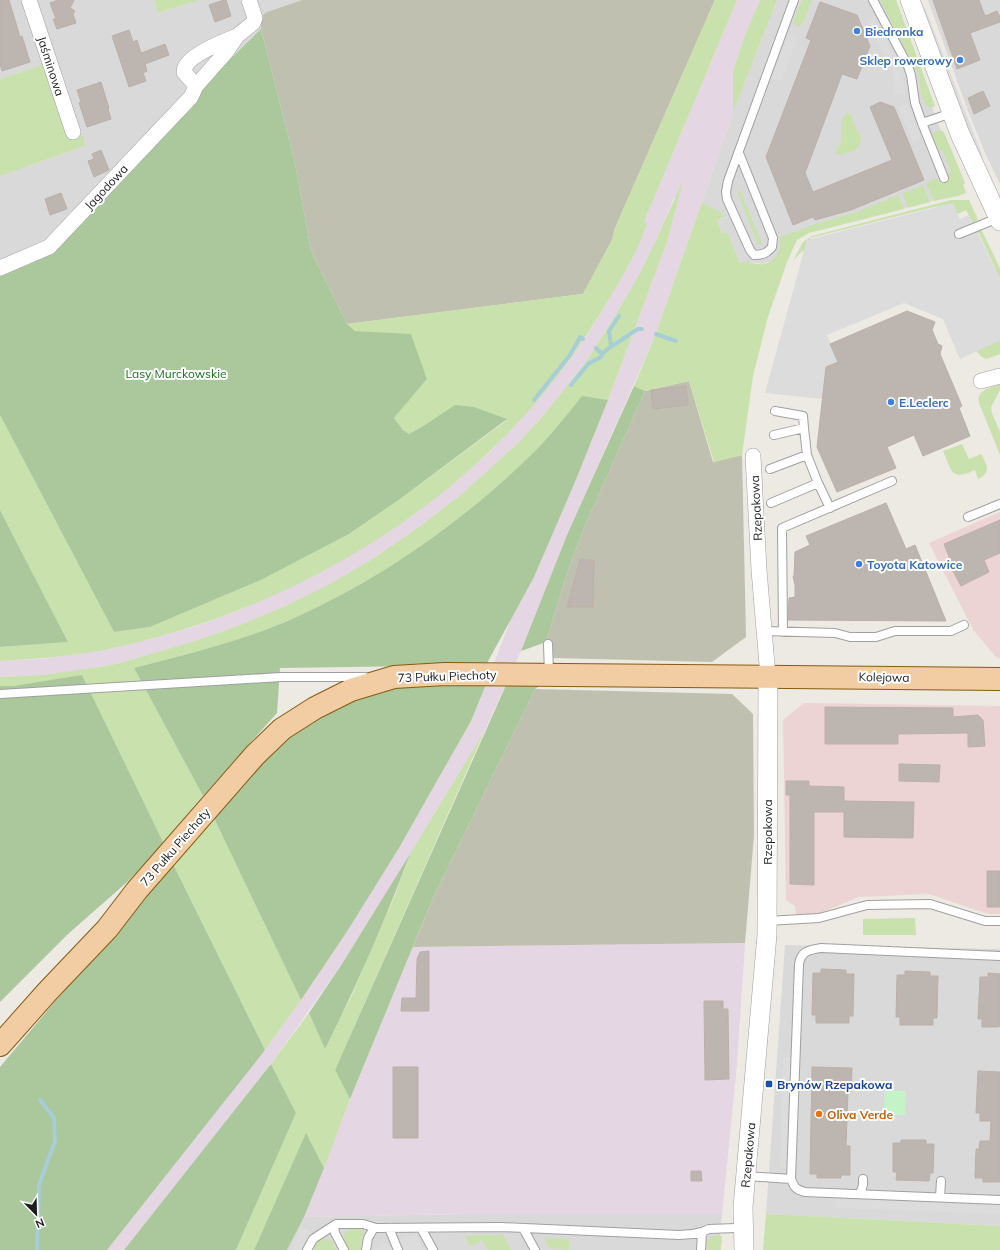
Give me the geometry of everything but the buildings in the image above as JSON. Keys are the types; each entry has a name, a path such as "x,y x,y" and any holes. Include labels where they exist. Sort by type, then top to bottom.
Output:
{"main road":[{"name":"73 Pułku Piechoty","path":"0,1045 48,991 107,929 137,890 250,760 282,729 315,708 351,690 394,677 445,674 768,677"},
{"name":"Kolejowa","path":"768,677 1000,679"},
{"name":"73 Pułku Piechoty","path":"0,1022 35,984 137,890"}],"street":[{"name":"Jaśminowa","path":"29,0 72,132"},
{"name":"Jagodowa","path":"196,86 184,72 184,69 189,62 220,43 237,36 251,25 255,18 249,0"},
{"path":"910,0 971,160 999,220"},
{"name":"Jagodowa","path":"0,268 50,246 191,96 196,86 226,52 237,36"},
{"path":"981,382 1000,376"},
{"name":"Rzepakowa","path":"744,1250 743,1206 766,954 767,921 768,677 753,456"},
{"name":"Rzepakowa","path":"732,1250 736,1228 743,1206"}],"lane":[{"path":"739,153 773,238 772,247 767,252 760,255 754,254 750,250 726,192 728,181 794,0"},
{"path":"873,0 908,66 911,75 915,104 944,178"},
{"path":"922,123 952,113"},
{"path":"959,234 999,220"},
{"path":"775,411 803,416 807,455 830,508"},
{"path":"774,435 804,428"},
{"path":"770,469 807,455"},
{"path":"783,632 782,528 892,481"},
{"path":"771,503 818,483"},
{"path":"968,517 1000,504"},
{"path":"764,631 835,633 850,637 876,637 895,631 952,631 964,624"},
{"path":"548,644 549,675"},
{"path":"0,694 281,677 394,677"},
{"path":"767,921 819,918 867,905 930,904 985,921 1000,922"},
{"path":"1000,956 821,948 803,953 798,964 791,1179 794,1186 799,1191 1000,1200"},
{"path":"746,1176 791,1179"},
{"path":"860,1194 863,1186 863,1179"},
{"path":"940,1197 941,1181"},
{"path":"307,1250 314,1239 336,1224 363,1224 374,1228 523,1228 679,1235 702,1232 709,1229 736,1228"},
{"path":"334,1226 335,1233 344,1250"},
{"path":"366,1250 368,1238 374,1228"},
{"path":"388,1228 398,1250"},
{"path":"421,1228 433,1250"},
{"path":"523,1228 535,1250"},
{"path":"702,1232 702,1250"}],"shaded area":[{"path":"0,0 154,0 158,13 199,0 302,0 267,12 261,20 261,29 213,76 91,207 0,273 0,176 85,146 69,139 43,66 0,79"},
{"path":"302,0 715,0 615,228 612,240 583,294 347,324 311,251 295,163 261,29 261,20 263,15 267,12"},
{"path":"737,0 760,0 745,35 733,71 733,113 655,336 567,535 521,651 485,730 342,964 271,1064 124,1250 107,1250 227,1098 301,1000 348,930 399,848 471,721 512,616 534,577 608,400 667,242 678,200 674,198 640,273 612,321 586,362 543,416 517,444 464,492 419,527 374,558 326,586 245,623 198,640 120,663 78,671 43,675 0,677 0,661 41,659 98,651 151,639 193,627 240,610 366,546 412,516 490,452 533,405 568,362 588,334 628,267 647,225 644,222"},
{"path":"777,0 896,0 934,113 966,192 799,234 787,262 772,261 762,264 751,262 740,263 727,232 722,233 717,220 725,217 702,202 733,113"},
{"path":"928,0 1000,0 1000,184 968,111"},
{"path":"925,8 983,157 978,159 921,9"},
{"path":"875,17 903,71 905,94 895,94 893,72 867,21"},
{"path":"789,34 798,37 781,82 772,78"},
{"path":"907,102 921,138 913,142 898,106"},
{"path":"953,203 960,219 969,215 1000,279 1000,340 960,359 943,319 904,303 827,335 838,362 826,368 823,399 765,393 807,240"},
{"path":"689,381 713,462 742,455 746,637 712,662 553,658 546,642 567,573 584,528 645,391"},
{"path":"1000,512 1000,659 996,657 974,631 929,543"},
{"path":"535,689 732,694 753,714 754,835 745,943 413,947 433,898"},
{"path":"804,703 1000,706 1000,914 988,914 929,894 859,897 815,915 796,915 795,906 786,900 783,720"},
{"path":"745,943 737,1064 722,1214 468,1214 304,1217 350,1099 413,947"},
{"path":"785,945 1000,949 1000,1226 766,1214"},
{"path":"783,1057 792,1057 790,1169 780,1169"},
{"path":"836,1199 1000,1205 1000,1214 835,1208"},
{"path":"468,1214 722,1214 718,1250 287,1250 304,1217"},
{"path":"300,1228 311,1232 304,1250 292,1250"},
{"path":"416,1235 424,1250 373,1250 387,1241 389,1246 407,1237 409,1239"}],"green space":[{"path":"154,0 199,0 158,13"},
{"path":"715,0 737,0 644,222 647,224 638,247 601,312 557,377 506,435 448,488 386,534 318,574 248,606 174,632 99,651 37,659 0,661 0,647 68,642 0,510 0,415 114,632 150,627 261,580 349,534 400,499 507,420 425,425 409,434 403,430 394,418 427,379 411,335 355,331 347,324 583,294 612,240 615,228"},
{"path":"760,0 777,0 733,113 733,71 745,35"},
{"path":"802,0 812,0 803,24 799,26 793,23"},
{"path":"880,0 896,0 935,106 930,108 925,104 921,93 919,76"},
{"name":"Lasy Murckowskie","path":"261,29 295,163 311,251 347,324 355,331 411,334 427,379 394,418 403,430 409,434 455,405 474,407 507,419 400,499 349,534 261,580 150,627 114,632 0,415 0,273 46,254 213,76"},
{"path":"43,65 69,139 83,135 85,146 0,176 0,79"},
{"path":"847,113 851,114 854,124 861,137 861,141 856,150 842,155 836,153 836,151 841,141 841,122"},
{"path":"939,130 944,132 965,183 963,185 966,193 934,201 926,183 938,178 940,183 949,180 947,175 951,172 943,151 938,150 932,137 933,133"},
{"path":"684,178 667,242 608,400 582,397 539,447 483,498 454,522 423,544 359,585 326,603 273,627 214,646 134,668 203,796 164,844 82,676 13,686 0,686 0,677 43,675 120,663 198,640 245,623 326,586 374,558 419,527 464,492 517,444 543,416 586,362 640,273"},
{"path":"923,185 930,202 908,208 902,194"},
{"path":"740,190 762,244 758,245 737,192"},
{"path":"898,195 904,209 809,233 797,240 787,262 768,317 753,376 742,455 714,462 689,381 645,391 634,386 655,336 702,202 726,216 717,220 722,233 727,232 740,263 748,262 764,264 773,260 776,256 780,247 780,237 815,224 857,212"},
{"path":"951,200 969,200 978,220 965,227 972,221 966,210 958,214 954,213 952,204 934,207 810,238 812,248 801,252 793,261 803,242 812,236"},
{"path":"980,230 982,231 1000,268 1000,279 979,233 969,235"},
{"path":"1000,340 1000,354 986,359 976,351 976,341 980,349"},
{"path":"1000,384 1000,390 991,407 1000,432 1000,455 979,403 979,399 982,392 988,388"},
{"path":"634,386 645,391 584,528 567,573 546,642 521,651 567,535"},
{"path":"582,396 608,400 534,577 486,665 280,668 277,713 203,796 134,668 214,646 273,627 326,603 392,565 454,522 512,473 545,441"},
{"path":"962,444 969,459 981,454 985,462 987,471 978,479 975,470 961,475 953,472 948,464 943,451"},
{"path":"0,510 68,642 0,647"},
{"path":"82,675 164,844 126,883 68,934 0,1002 0,686 13,686"},
{"path":"487,682 471,721 399,848 348,930 301,1000 212,814 273,751 290,737 329,712 354,701 400,687"},
{"path":"507,683 543,683 535,689 433,898 350,1099 335,1070"},
{"path":"485,730 335,1070 350,1099 324,1168 306,1134 254,1250 236,1250 296,1113 271,1064 309,1013 325,1048 350,999 395,895 410,854"},
{"path":"212,814 301,1000 265,1050 172,862"},
{"path":"410,854 370,953 325,1049 309,1013 342,964"},
{"path":"172,862 265,1050 107,1250 0,1250 0,1067"},
{"path":"915,918 916,935 863,935 863,919"},
{"path":"271,1064 296,1113 236,1250 124,1250"},
{"path":"885,1090 906,1091 905,1115 884,1115"},
{"path":"306,1133 324,1168 304,1217 287,1250 254,1250"},
{"path":"766,1214 1000,1226 1000,1250 763,1250"},
{"path":"351,1229 360,1229 364,1232 360,1247 361,1250 349,1250 346,1244 344,1235"},
{"path":"503,1235 511,1250 488,1250 482,1240 470,1247 465,1236"},
{"path":"712,1236 722,1236 721,1250 707,1250 707,1241"},
{"path":"544,1238 569,1239 569,1250 549,1248"},
{"path":"323,1239 332,1240 336,1250 314,1250 318,1241"}],"waterway":[{"path":"611,345 609,331 619,316"},
{"path":"571,385 588,364 601,357 606,350 633,332 638,329 642,329"},
{"path":"656,334 676,341"},
{"path":"534,400 570,355 580,337 583,339"},
{"path":"596,348 602,354"},
{"path":"37,1250 39,1185 55,1141 54,1118 40,1100"}],"place":[{"name":"Biedronka","path":"857,31"},
{"name":"Sklep rowerowy","path":"960,60"},
{"name":"E.Leclerc","path":"891,402"},
{"name":"Toyota Katowice","path":"859,564"},
{"name":"Brynów Rzepakowa","path":"769,1084"},
{"name":"Oliva Verde","path":"819,1114"}]}
